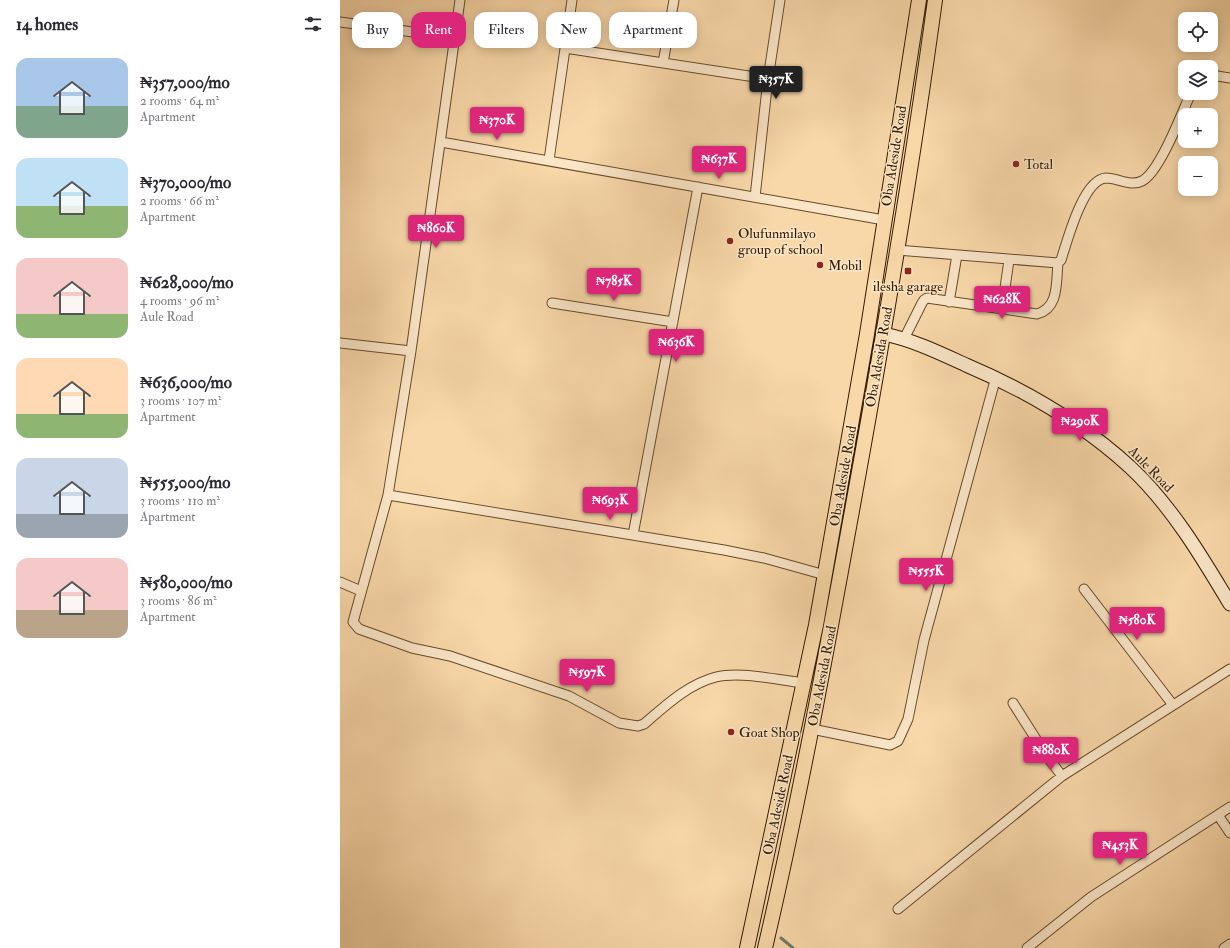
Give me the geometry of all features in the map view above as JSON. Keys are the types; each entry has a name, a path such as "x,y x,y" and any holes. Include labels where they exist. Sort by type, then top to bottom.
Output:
{"main road":[{"name":"Oba Adeside Road","path":"746,948 783,784 825,575 854,412 919,0"},
{"name":"Oba Adesida Road","path":"766,948 801,786 884,334 917,129 935,0"},
{"path":"783,784 801,786"}],"street":[{"path":"459,12 460,0"},
{"path":"570,12 572,0"},
{"path":"663,63 674,0"},
{"path":"755,197 768,79 780,0"},
{"path":"340,22 411,32"},
{"path":"455,48 411,351 388,495 353,622 359,629 412,648 450,656 569,696 619,723 631,726 644,724 685,691 715,678 733,675 804,683"},
{"path":"549,160 565,48 768,79"},
{"path":"1218,76 1230,78"},
{"path":"904,339 924,300 1037,314 1050,308 1054,301 1058,263 1061,260 1072,225 1086,196 1095,183 1101,179 1108,178 1128,183 1142,180 1150,175 1166,148 1187,100"},
{"path":"441,142 884,220"},
{"path":"633,534 698,187"},
{"path":"897,250 1058,263"},
{"path":"949,302 957,255"},
{"path":"1002,309 1009,260"},
{"path":"552,303 673,322"},
{"name":"Aule Road","path":"884,334 904,339 996,378 1056,412 1092,435 1131,468 1166,508 1230,604"},
{"path":"340,343 411,351"},
{"path":"812,728 890,745 898,741 908,719 924,640 996,378"},
{"path":"388,495 724,550 764,558 825,575"},
{"path":"340,582 361,591"},
{"path":"1084,589 1173,705"},
{"path":"898,909 1062,776 1230,669"},
{"path":"1013,703 1062,776"},
{"path":"1027,948 1091,897 1230,807"},
{"path":"1218,815 1230,833"},
{"path":"1224,948 1230,944"}],"waterway":[{"path":"781,938 793,948"}],"place":[{"name":"Total","path":"1016,164"},
{"name":"Olufunmilayo group of school","path":"730,241"},
{"name":"Mobil","path":"820,265"},
{"name":"ilesha garage","path":"908,271"},
{"name":"Goat Shop","path":"731,732"}]}
